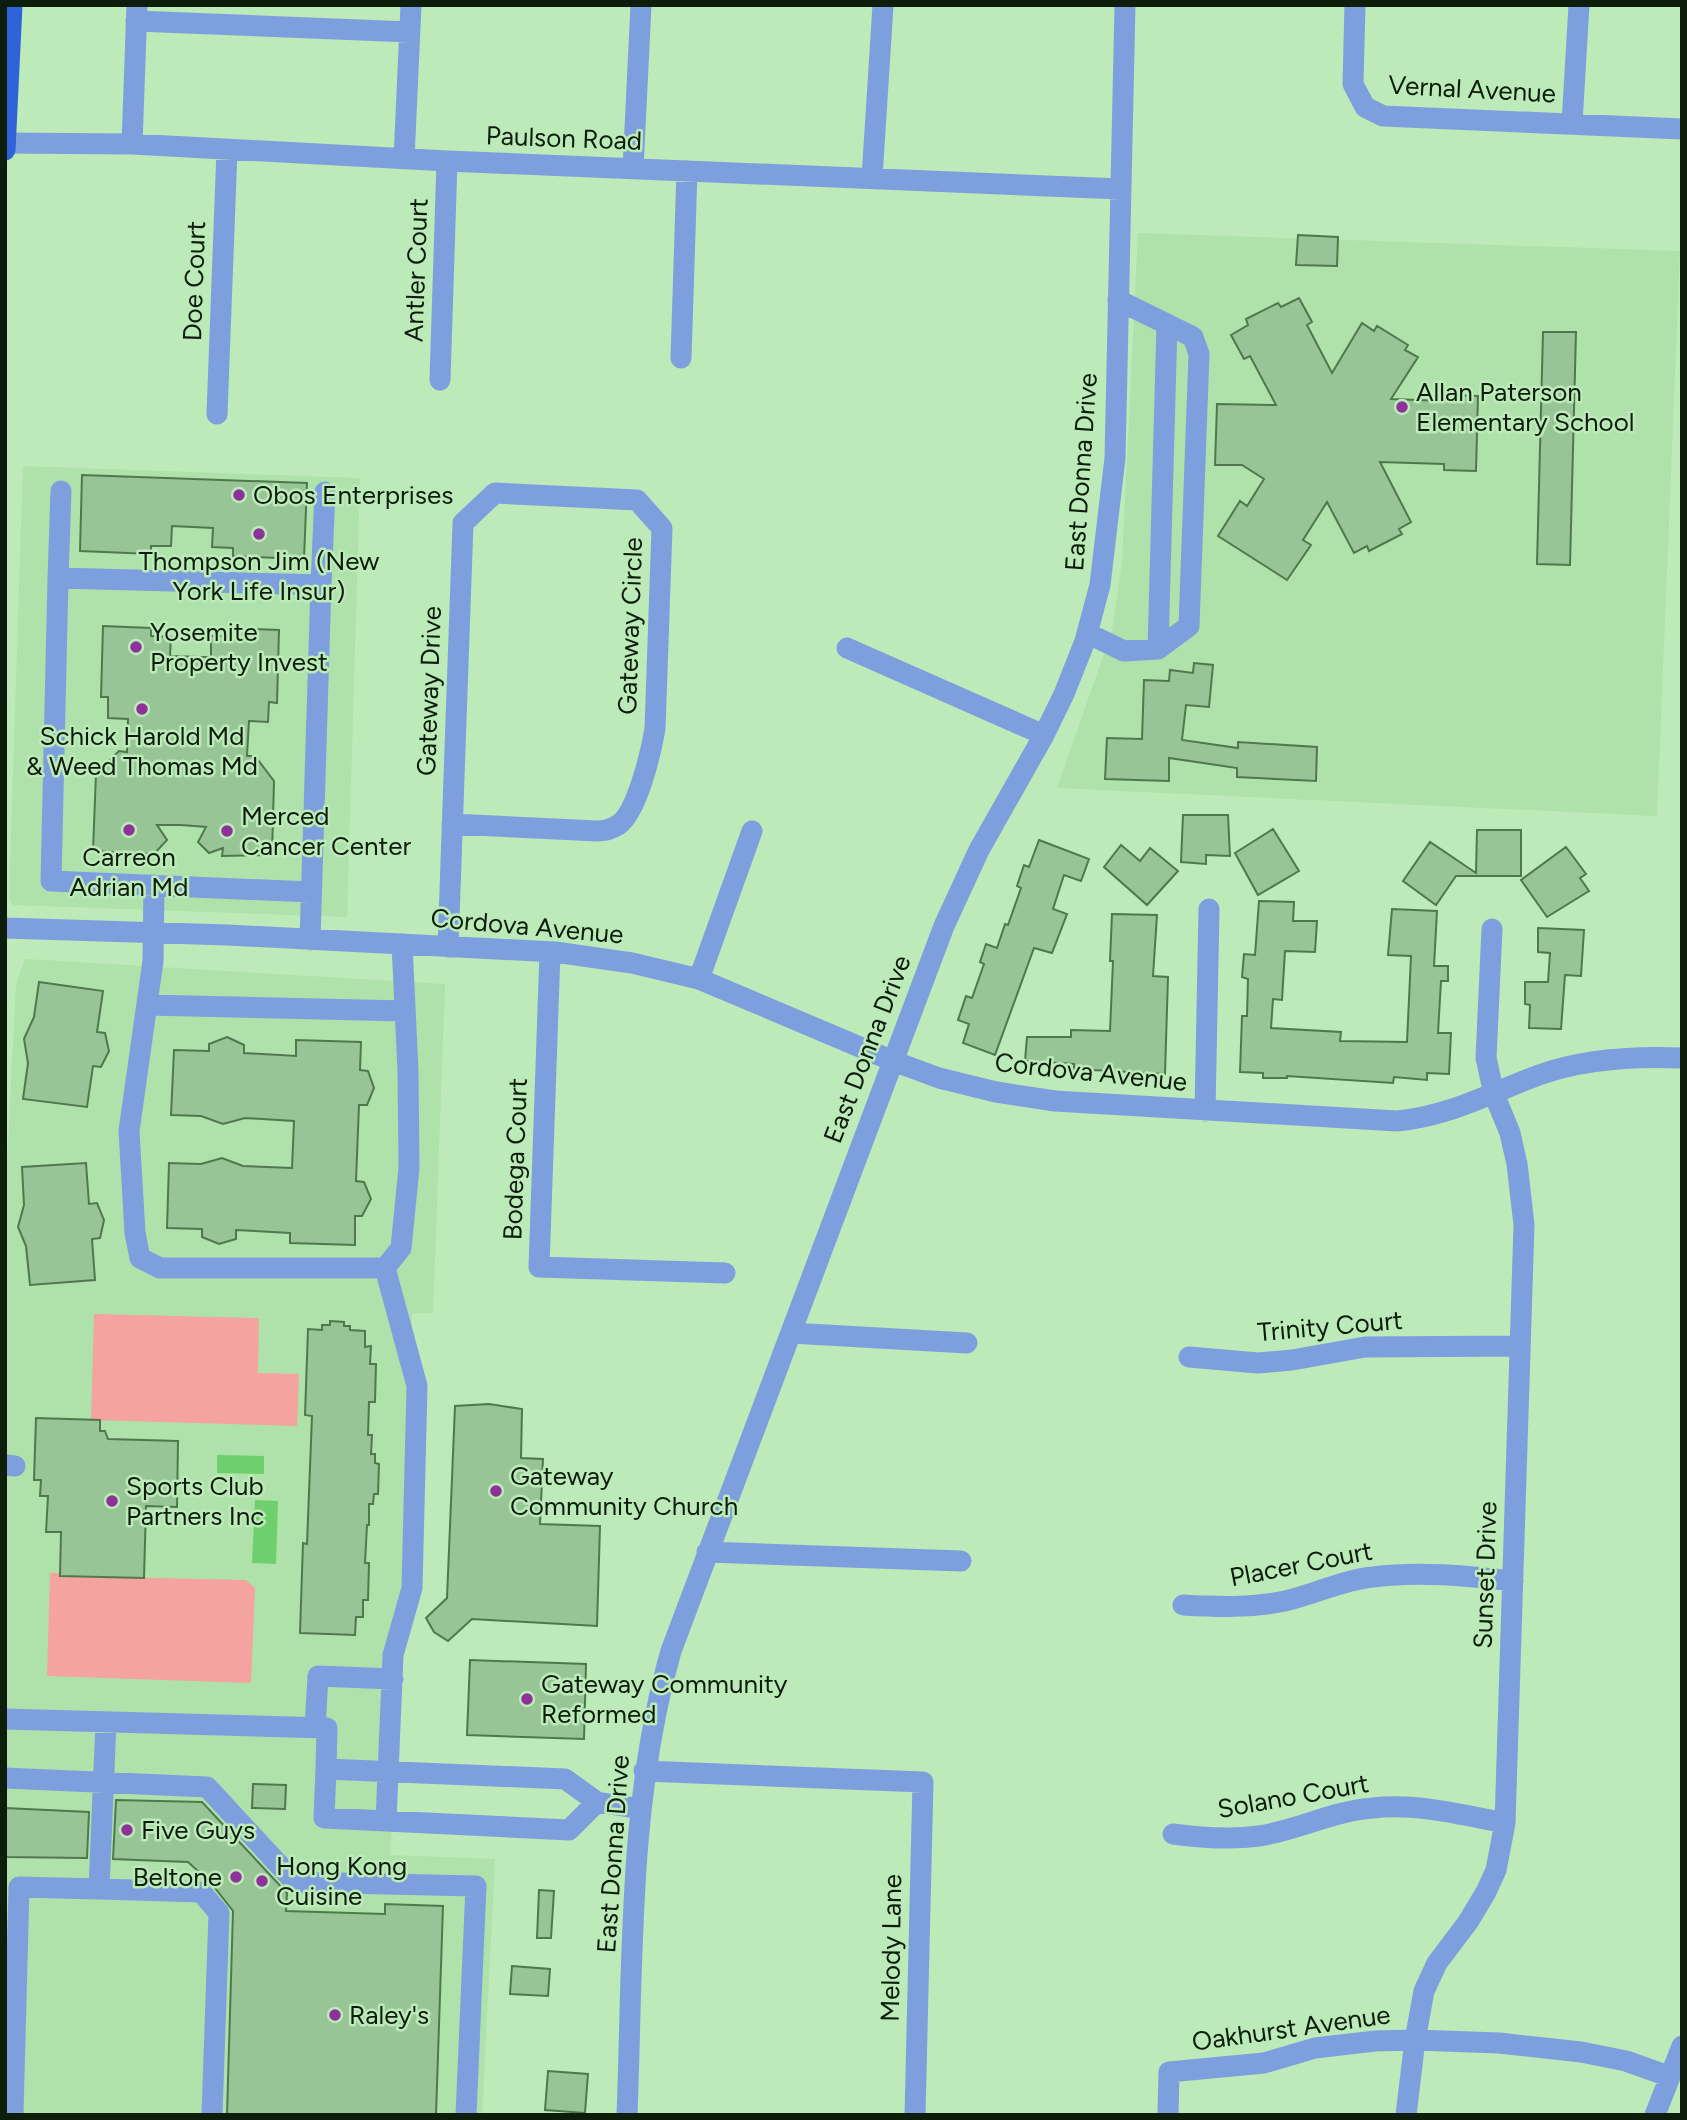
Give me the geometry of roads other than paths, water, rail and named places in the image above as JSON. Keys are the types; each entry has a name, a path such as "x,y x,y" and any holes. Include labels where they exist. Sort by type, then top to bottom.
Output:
{"main road":[{"path":"5,150 12,5"}],"street":[{"path":"404,159 411,5"},
{"path":"633,169 641,5"},
{"path":"872,178 883,5"},
{"name":"East Donna Drive","path":"627,2115 636,1866 644,1770 657,1703 671,1651 892,1061 961,888 1064,694 1087,633 1100,585 1115,458 1125,5"},
{"name":"Vernal Avenue","path":"1354,5 1353,84 1365,107 1383,116 1682,129"},
{"path":"1572,123 1579,5"},
{"path":"132,144 137,13 410,32"},
{"name":"Paulson Road","path":"5,144 132,144 447,161 1121,189"},
{"name":"Doe Court","path":"218,414 227,150"},
{"name":"Antler Court","path":"440,380 447,161"},
{"path":"681,358 687,171"},
{"path":"1087,633 1124,652 1158,649 1189,626 1199,354 1192,337 1118,300"},
{"path":"1158,649 1167,324"},
{"path":"61,491 51,881 312,892"},
{"path":"310,940 325,492"},
{"name":"Gateway Circle","path":"452,824 597,831 618,825 628,816 649,761 655,729 663,528 637,500 495,493"},
{"name":"Gateway Drive","path":"448,947 463,523 495,493"},
{"path":"58,578 321,585"},
{"path":"847,648 1044,735"},
{"path":"699,979 752,831"},
{"path":"154,885 153,961 130,1131 135,1233 140,1258 160,1268 384,1268 401,1248 410,1168 402,944"},
{"path":"1205,1111 1209,909"},
{"name":"Cordova Avenue","path":"5,928 550,952 632,963 699,979 892,1061 939,1078 996,1093 1055,1101 1397,1121 1459,1109 1542,1074 1576,1066 1637,1057 1682,1058"},
{"name":"Sunset Drive","path":"1406,2115 1424,1991 1437,1963 1468,1922 1486,1892 1496,1870 1505,1823 1524,1225 1522,1195 1510,1133 1494,1094 1486,1058 1492,929"},
{"name":"Bodega Court","path":"550,952 539,1267 725,1273"},
{"path":"147,1005 405,1011"},
{"path":"384,1268 417,1386 412,1588 393,1655 386,1821"},
{"path":"791,1333 967,1343"},
{"name":"Trinity Court","path":"1189,1357 1258,1363 1292,1360 1365,1346 1520,1346"},
{"path":"707,1552 961,1562"},
{"name":"Placer Court","path":"1183,1605 1255,1606 1303,1596 1339,1582 1373,1577 1443,1573 1513,1581"},
{"path":"315,1728 318,1676 393,1679"},
{"path":"5,1719 327,1728 324,1818 569,1830 597,1801"},
{"path":"99,1889 106,1722"},
{"path":"326,1769 565,1779 597,1801 641,1810"},
{"name":"Melody Lane","path":"644,1770 923,1782 915,2115"},
{"path":"5,1778 207,1787 295,1882 476,1886 467,2115"},
{"name":"Solano Court","path":"1173,1834 1210,1839 1260,1836 1333,1815 1374,1807 1449,1813 1505,1823"},
{"path":"13,2115 12,1941 19,1887 201,1892 219,1913 212,2115"},
{"name":"Oakhurst Avenue","path":"1168,2115 1169,2072 1264,2063 1315,2048 1375,2041 1499,2043 1581,2052 1626,2061 1668,2076"},
{"path":"1654,2115 1682,2046"}],"place":[{"name":"Allan Paterson Elementary School","path":"1402,407"},
{"name":"Obos Enterprises","path":"239,495"},
{"name":"Thompson Jim (New York Life Insur)","path":"259,534"},
{"name":"Yosemite Property Invest","path":"136,647"},
{"name":"Schick Harold Md & Weed Thomas Md","path":"142,709"},
{"name":"Carreon Adrian Md","path":"129,830"},
{"name":"Merced Cancer Center","path":"227,831"},
{"name":"Gateway Community Church","path":"496,1491"},
{"name":"Sports Club Partners Inc","path":"112,1501"},
{"name":"Gateway Community Reformed","path":"527,1699"},
{"name":"Five Guys","path":"127,1830"},
{"name":"Beltone","path":"236,1877"},
{"name":"Hong Kong Cuisine","path":"262,1881"},
{"name":"Raley's","path":"335,2015"}]}
